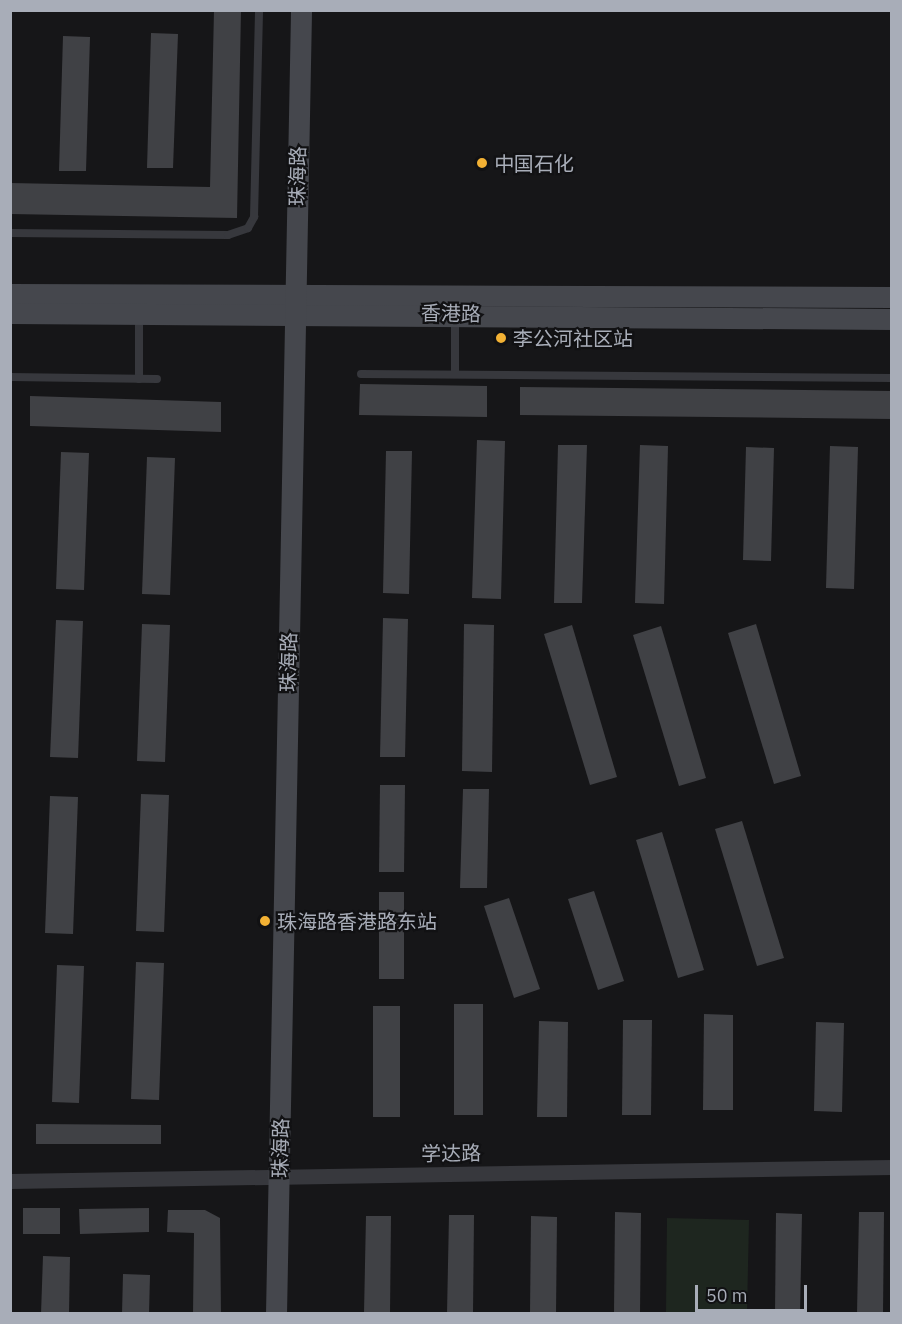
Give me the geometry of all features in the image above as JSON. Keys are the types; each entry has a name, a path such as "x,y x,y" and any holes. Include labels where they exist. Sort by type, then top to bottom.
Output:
{"main road":[{"name":"珠海路","path":"276,1314 301,10"},
{"name":"香港路","path":"10,294 294,303 455,314 891,319"},
{"name":"香港路","path":"10,313 139,312 294,303 891,297"}],"street":[{"name":"学达路","path":"10,1181 891,1167"}],"lane":[{"path":"10,233 228,235 248,228 254,217 259,10"},
{"path":"139,312 139,379"},
{"path":"455,314 455,374"},
{"path":"361,374 891,378"},
{"path":"10,377 157,379"}],"shaded area":[{"path":"667,1218 749,1220 747,1313 666,1313"}],"building":[{"path":"214,10 241,10 237,218 10,214 10,183 210,187"},
{"path":"151,33 178,34 173,168 147,168"},
{"path":"63,36 90,37 86,171 59,171"},
{"path":"360,384 487,386 487,417 359,415"},
{"path":"520,387 892,391 892,419 520,415"},
{"path":"30,396 221,402 221,432 30,426"},
{"path":"477,440 505,441 501,599 472,598"},
{"path":"558,445 587,445 582,603 554,603"},
{"path":"640,445 668,446 664,604 635,603"},
{"path":"830,446 858,447 854,589 826,588"},
{"path":"746,447 774,448 771,561 743,560"},
{"path":"386,451 412,451 409,594 383,593"},
{"path":"61,452 89,453 84,590 56,589"},
{"path":"147,457 175,458 170,595 142,594"},
{"path":"383,618 408,619 405,757 380,757"},
{"path":"56,620 83,621 78,758 50,757"},
{"path":"142,624 170,625 165,762 137,761"},
{"path":"464,624 494,625 492,772 462,771"},
{"path":"756,624 801,776 774,784 728,633"},
{"path":"572,625 617,777 590,785 544,634"},
{"path":"661,626 706,778 679,786 633,635"},
{"path":"380,785 405,785 404,872 379,872"},
{"path":"463,789 489,789 487,888 460,888"},
{"path":"141,794 169,795 164,932 136,931"},
{"path":"50,796 78,797 73,934 45,933"},
{"path":"742,821 784,958 757,966 715,829"},
{"path":"662,832 704,970 678,978 636,840"},
{"path":"594,891 624,981 598,990 568,899"},
{"path":"379,892 404,892 404,979 379,979"},
{"path":"509,898 540,989 514,998 484,906"},
{"path":"136,962 164,963 159,1100 131,1099"},
{"path":"57,965 84,966 79,1103 52,1102"},
{"path":"454,1004 483,1004 483,1115 454,1115"},
{"path":"373,1006 400,1006 400,1117 373,1117"},
{"path":"704,1014 733,1015 733,1110 703,1110"},
{"path":"623,1020 652,1020 651,1115 622,1115"},
{"path":"539,1021 568,1022 567,1117 537,1117"},
{"path":"816,1022 844,1023 842,1112 814,1111"},
{"path":"36,1124 161,1125 161,1144 36,1144"},
{"path":"23,1208 60,1208 60,1234 23,1234"},
{"path":"149,1208 149,1232 80,1234 79,1209"},
{"path":"168,1210 205,1210 220,1218 221,1314 193,1314 194,1233 167,1232"},
{"path":"615,1212 641,1213 640,1314 614,1314"},
{"path":"859,1212 884,1212 883,1314 857,1314"},
{"path":"776,1213 802,1214 800,1314 775,1314"},
{"path":"449,1215 474,1215 473,1314 447,1314"},
{"path":"366,1216 391,1216 390,1314 364,1314"},
{"path":"531,1216 557,1217 556,1314 530,1314"},
{"path":"43,1256 70,1257 69,1314 41,1314"},
{"path":"123,1274 150,1275 149,1314 122,1314"}],"place":[{"name":"中国石化","path":"482,163"},
{"name":"李公河社区站","path":"501,338"},
{"name":"珠海路香港路东站","path":"265,921"}]}
